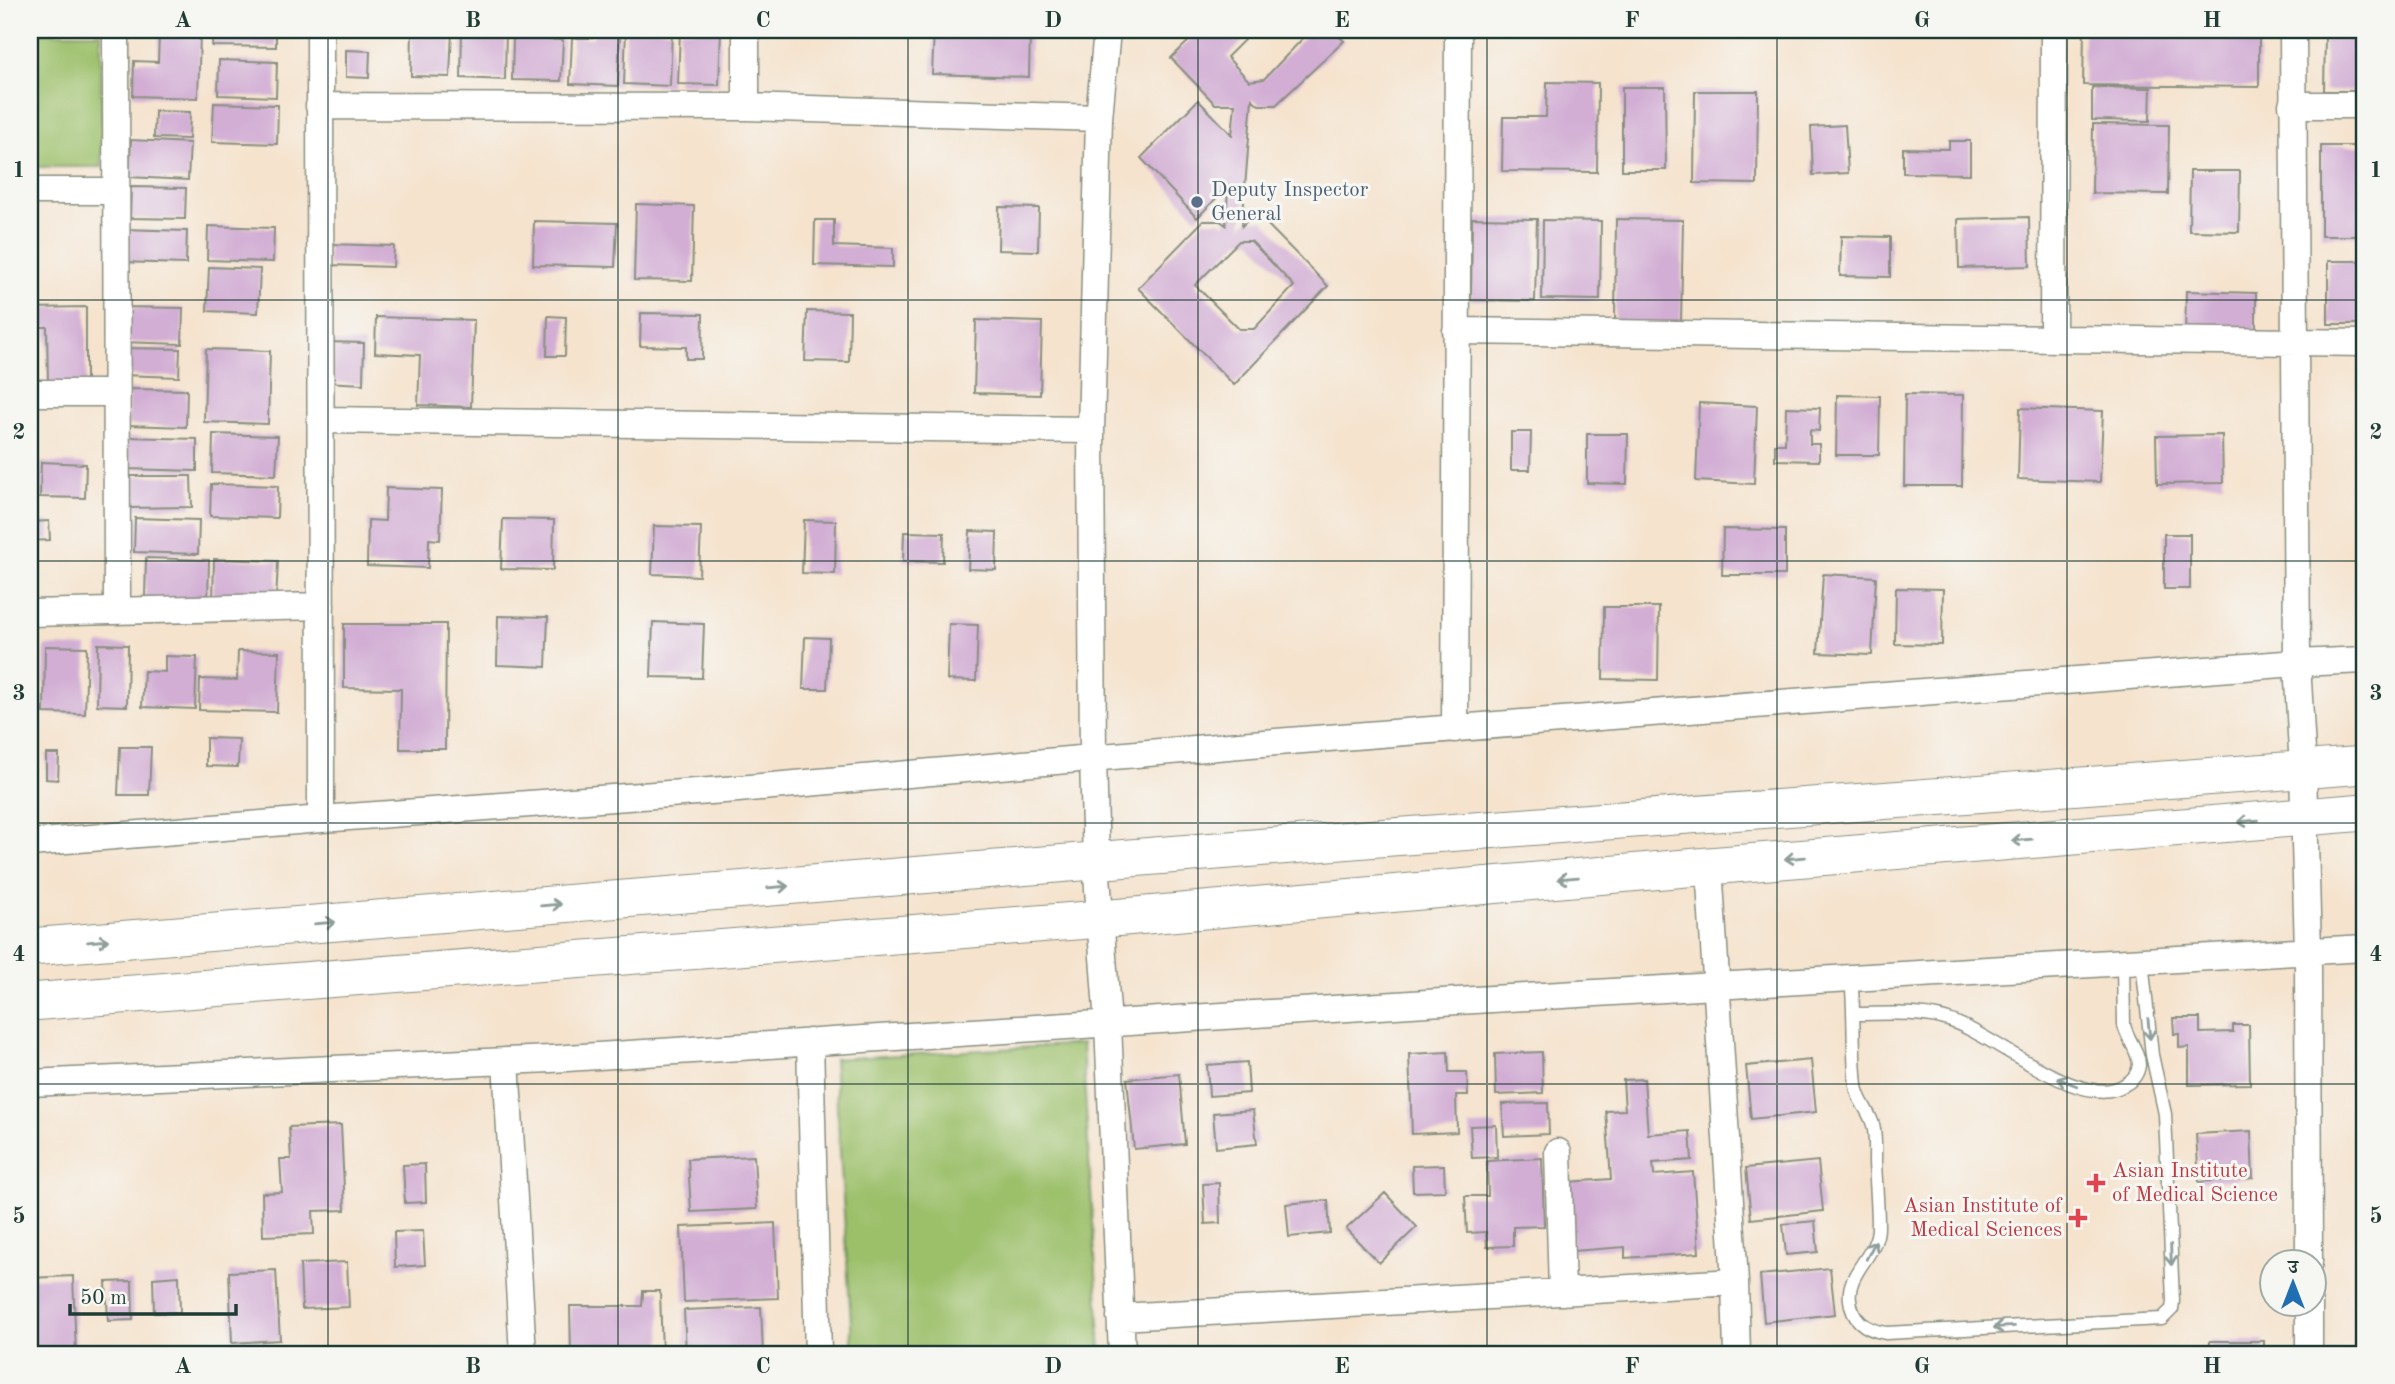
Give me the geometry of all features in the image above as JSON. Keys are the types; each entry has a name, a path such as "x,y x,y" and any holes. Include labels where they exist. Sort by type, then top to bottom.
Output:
{"main road":[{"path":"30,947 1378,838 2365,765"},
{"path":"30,1002 1101,919 2365,812"}],"street":[{"path":"116,30 117,611"},
{"path":"320,30 321,819"},
{"path":"746,30 746,107"},
{"path":"1107,30 1099,118 1091,430 1093,758 1122,1354"},
{"path":"1455,729 1458,30"},
{"path":"2053,338 2054,30"},
{"path":"2293,30 2297,663 2308,951 2309,1248"},
{"path":"2292,105 2365,105"},
{"path":"319,106 746,107 1099,118"},
{"path":"30,191 115,191"},
{"path":"1456,331 2365,343"},
{"path":"30,393 115,393"},
{"path":"320,420 1091,430"},
{"path":"30,613 321,606"},
{"path":"30,843 752,788 1093,758 2297,663 2365,660"},
{"path":"1709,866 1735,1282 1737,1354"},
{"path":"30,1083 506,1061 2365,948"},
{"path":"810,1042 818,1354"},
{"path":"506,1061 523,1354"},
{"path":"1558,1152 1562,1292"},
{"path":"1120,1317 1735,1282"},
{"path":"2309,1318 2309,1354"}],"lane":[{"path":"1855,1014 1917,1014 1946,1019 1987,1037 2065,1082 2085,1089 2106,1091 2132,1081 2139,1064 2124,1026 2132,962"},
{"path":"1851,978 1855,1014 1856,1083 1860,1101 1873,1125 1878,1230 1872,1251 1853,1280 1850,1290 1854,1315 1862,1325 1886,1333 2162,1319 2172,1309 2173,1301 2165,1114 2132,962"}],"green space":[{"path":"30,33 101,33 102,167 30,167"},
{"path":"1082,1044 1101,1354 853,1354 834,1059"}],"building":[{"path":"213,30 276,30 276,47 212,46"},
{"path":"412,30 452,30 450,77 411,76"},
{"path":"462,30 506,30 505,80 461,78"},
{"path":"594,30 620,30 618,86 570,84 572,38 593,38"},
{"path":"626,30 672,30 670,86 624,84"},
{"path":"680,30 721,30 719,85 678,84"},
{"path":"934,30 1030,30 1029,77 932,74"},
{"name":"Deputy Inspector General","path":"1200,30 1254,30 1227,57 1249,81 1264,79 1306,35 1300,30 1333,30 1344,41 1276,105 1259,105 1252,99 1242,226 1248,220 1263,220 1328,286 1234,385 1138,288 1203,221 1220,221 1226,225 1228,186 1197,218 1141,158 1198,100 1232,135 1235,104 1215,104 1171,58","holes":["1239,241 1251,241 1294,286 1254,329 1239,329 1195,285"]},
{"path":"2084,30 2259,30 2259,87 2083,85"},
{"path":"159,34 200,35 198,98 133,96 134,61 158,62"},
{"path":"2325,35 2365,35 2365,91 2324,91"},
{"path":"513,38 563,40 561,81 512,80"},
{"path":"346,50 370,51 369,78 346,77"},
{"path":"219,60 277,62 276,97 218,95"},
{"path":"1547,82 1598,83 1597,172 1502,171 1503,117 1546,117"},
{"path":"1622,87 1665,87 1666,170 1622,170"},
{"path":"2092,87 2151,88 2150,121 2092,120"},
{"path":"1695,91 1758,91 1757,184 1694,183"},
{"path":"214,103 278,105 277,144 212,142"},
{"path":"155,111 190,112 189,139 154,138"},
{"path":"2093,124 2169,125 2168,194 2092,193"},
{"path":"1845,125 1848,173 1813,175 1811,127"},
{"path":"131,140 190,143 188,180 129,177"},
{"path":"1949,141 1970,141 1970,174 1903,173 1903,148 1949,149"},
{"path":"2321,146 2365,146 2365,236 2321,236"},
{"path":"2190,171 2240,171 2239,232 2189,231"},
{"path":"131,187 186,188 185,219 130,218"},
{"path":"636,204 694,206 692,281 634,280"},
{"path":"999,207 1039,208 1038,251 998,250"},
{"path":"2029,217 2030,266 1959,268 1958,219"},
{"path":"1472,218 1537,219 1535,301 1471,300"},
{"path":"1616,219 1683,220 1681,324 1615,324"},
{"path":"815,220 834,220 834,246 893,248 893,267 814,265"},
{"path":"1543,220 1601,221 1600,300 1542,299"},
{"path":"30,221 36,221 34,284 30,284"},
{"path":"534,221 617,223 615,267 533,265"},
{"path":"208,226 274,228 273,262 207,260"},
{"path":"121,229 187,231 186,264 120,262"},
{"path":"1841,236 1890,237 1890,277 1840,276"},
{"path":"328,244 394,246 393,267 328,265"},
{"path":"2328,261 2365,261 2365,324 2328,324"},
{"path":"209,267 260,269 258,313 207,311"},
{"path":"2186,291 2256,293 2256,337 2185,337"},
{"path":"86,307 86,383 48,384 47,327 30,327 30,308"},
{"path":"121,307 183,308 182,344 120,342"},
{"path":"807,311 850,312 849,362 805,361"},
{"path":"641,313 703,314 702,359 686,359 686,347 640,346"},
{"path":"548,316 566,317 565,356 547,356"},
{"path":"376,317 474,320 471,407 418,405 420,355 375,353"},
{"path":"976,320 1042,322 1040,395 974,393"},
{"path":"326,342 364,343 363,384 324,382"},
{"path":"122,348 180,349 179,377 121,375"},
{"path":"206,349 270,351 268,424 204,422"},
{"path":"129,389 187,390 186,427 127,425"},
{"path":"1905,394 1963,395 1962,486 1904,486"},
{"path":"1837,395 1880,396 1879,455 1836,455"},
{"path":"1699,403 1757,406 1754,484 1696,481"},
{"path":"1786,407 1820,408 1819,431 1810,430 1810,444 1819,444 1819,461 1775,460 1775,444 1785,444"},
{"path":"2020,408 2103,411 2100,482 2018,479"},
{"path":"1511,432 1531,432 1530,470 1511,470"},
{"path":"213,434 278,436 276,475 212,473"},
{"path":"1587,434 1628,434 1627,484 1587,483"},
{"path":"2222,435 2223,483 2157,484 2156,436"},
{"path":"127,437 197,439 197,471 126,469"},
{"path":"41,462 86,464 85,498 40,497"},
{"path":"127,476 191,476 192,507 127,508"},
{"path":"211,484 278,486 277,518 210,516"},
{"path":"386,488 442,490 440,540 429,539 428,568 367,566 368,520 385,521"},
{"path":"135,518 199,520 198,554 134,552"},
{"path":"503,519 554,520 553,570 501,569"},
{"path":"804,520 836,521 835,574 802,573"},
{"path":"49,521 50,540 30,541 30,522"},
{"path":"654,526 701,527 699,576 652,574"},
{"path":"1723,529 1785,530 1785,575 1722,575"},
{"path":"970,531 997,532 996,570 968,569"},
{"path":"904,532 944,533 943,562 903,561"},
{"path":"2164,534 2190,534 2190,589 2164,589"},
{"path":"146,558 209,560 208,600 145,599"},
{"path":"214,559 278,561 276,602 213,600"},
{"path":"1823,574 1876,577 1872,655 1818,653"},
{"path":"1896,588 1943,589 1942,645 1895,644"},
{"path":"1604,607 1659,607 1658,680 1603,679"},
{"path":"498,616 548,617 546,667 497,665"},
{"path":"653,622 704,624 702,678 651,677"},
{"path":"344,624 446,624 445,749 400,749 401,689 344,688"},
{"path":"949,624 978,625 976,681 947,680"},
{"path":"805,637 829,638 827,689 803,689"},
{"path":"98,644 128,645 127,706 97,705"},
{"path":"45,646 87,647 85,714 44,713"},
{"path":"238,651 279,652 277,712 199,710 200,679 237,680"},
{"path":"165,656 197,657 195,709 142,707 144,671 165,672"},
{"path":"206,738 239,739 238,767 206,766"},
{"path":"120,747 151,747 149,795 118,795"},
{"path":"30,748 36,749 35,768 30,768"},
{"path":"46,754 59,754 58,780 46,779"},
{"path":"2173,1018 2200,1018 2200,1033 2233,1032 2233,1025 2249,1025 2250,1084 2189,1085 2189,1047 2179,1048 2179,1034 2174,1034"},
{"path":"1448,1052 1449,1072 1467,1072 1468,1095 1456,1095 1457,1132 1412,1134 1409,1054"},
{"path":"1542,1052 1543,1093 1496,1095 1495,1054"},
{"path":"1811,1060 1816,1112 1751,1119 1746,1066"},
{"path":"1247,1062 1249,1093 1209,1096 1207,1065"},
{"path":"1179,1074 1185,1144 1134,1149 1127,1079"},
{"path":"1644,1079 1648,1134 1690,1131 1692,1160 1653,1163 1654,1175 1693,1172 1699,1253 1625,1258 1625,1247 1572,1251 1567,1182 1611,1179 1606,1111 1625,1110 1623,1080"},
{"path":"1548,1103 1549,1134 1504,1136 1502,1104"},
{"path":"1253,1110 1257,1144 1216,1148 1213,1113"},
{"path":"341,1125 345,1210 313,1211 314,1234 263,1236 262,1193 282,1192 280,1159 291,1159 289,1127"},
{"path":"1496,1125 1497,1157 1472,1158 1470,1126"},
{"path":"2251,1131 2253,1178 2199,1182 2196,1134"},
{"path":"754,1156 757,1209 691,1212 688,1159"},
{"path":"1542,1158 1544,1226 1513,1227 1513,1246 1487,1247 1486,1232 1467,1233 1465,1196 1488,1196 1487,1161"},
{"path":"1818,1161 1823,1211 1751,1219 1746,1168"},
{"path":"425,1164 426,1202 405,1203 403,1165"},
{"path":"1444,1165 1445,1191 1413,1192 1412,1166"},
{"path":"1219,1183 1220,1223 1205,1224 1203,1184"},
{"path":"1385,1193 1417,1227 1379,1263 1346,1229"},
{"path":"1328,1200 1330,1233 1289,1237 1286,1204"},
{"path":"1815,1221 1818,1252 1786,1255 1783,1224"},
{"path":"775,1223 778,1298 684,1302 681,1227"},
{"path":"423,1231 425,1265 395,1267 394,1232"},
{"path":"347,1262 349,1307 302,1309 300,1264"},
{"path":"1830,1268 1835,1314 1764,1322 1760,1275"},
{"path":"276,1270 280,1340 232,1343 229,1272"},
{"path":"73,1276 76,1354 30,1354 30,1278"},
{"path":"179,1276 180,1312 154,1313 153,1278"},
{"path":"132,1281 133,1320 108,1321 106,1282"},
{"path":"643,1291 660,1291 662,1354 619,1354 619,1350 604,1351 604,1354 571,1354 570,1306 642,1306"},
{"path":"761,1307 763,1354 686,1354 684,1310"},
{"path":"2210,1341 2264,1341 2264,1354 2210,1354"},
{"path":"1809,1348 1843,1354 1802,1354 1809,1352"}],"place":[{"name":"Deputy Inspector General","path":"1197,202"},
{"name":"Asian Institute of Medical Science","path":"2096,1183"},
{"name":"Asian Institute of Medical Sciences","path":"2078,1218"}]}
